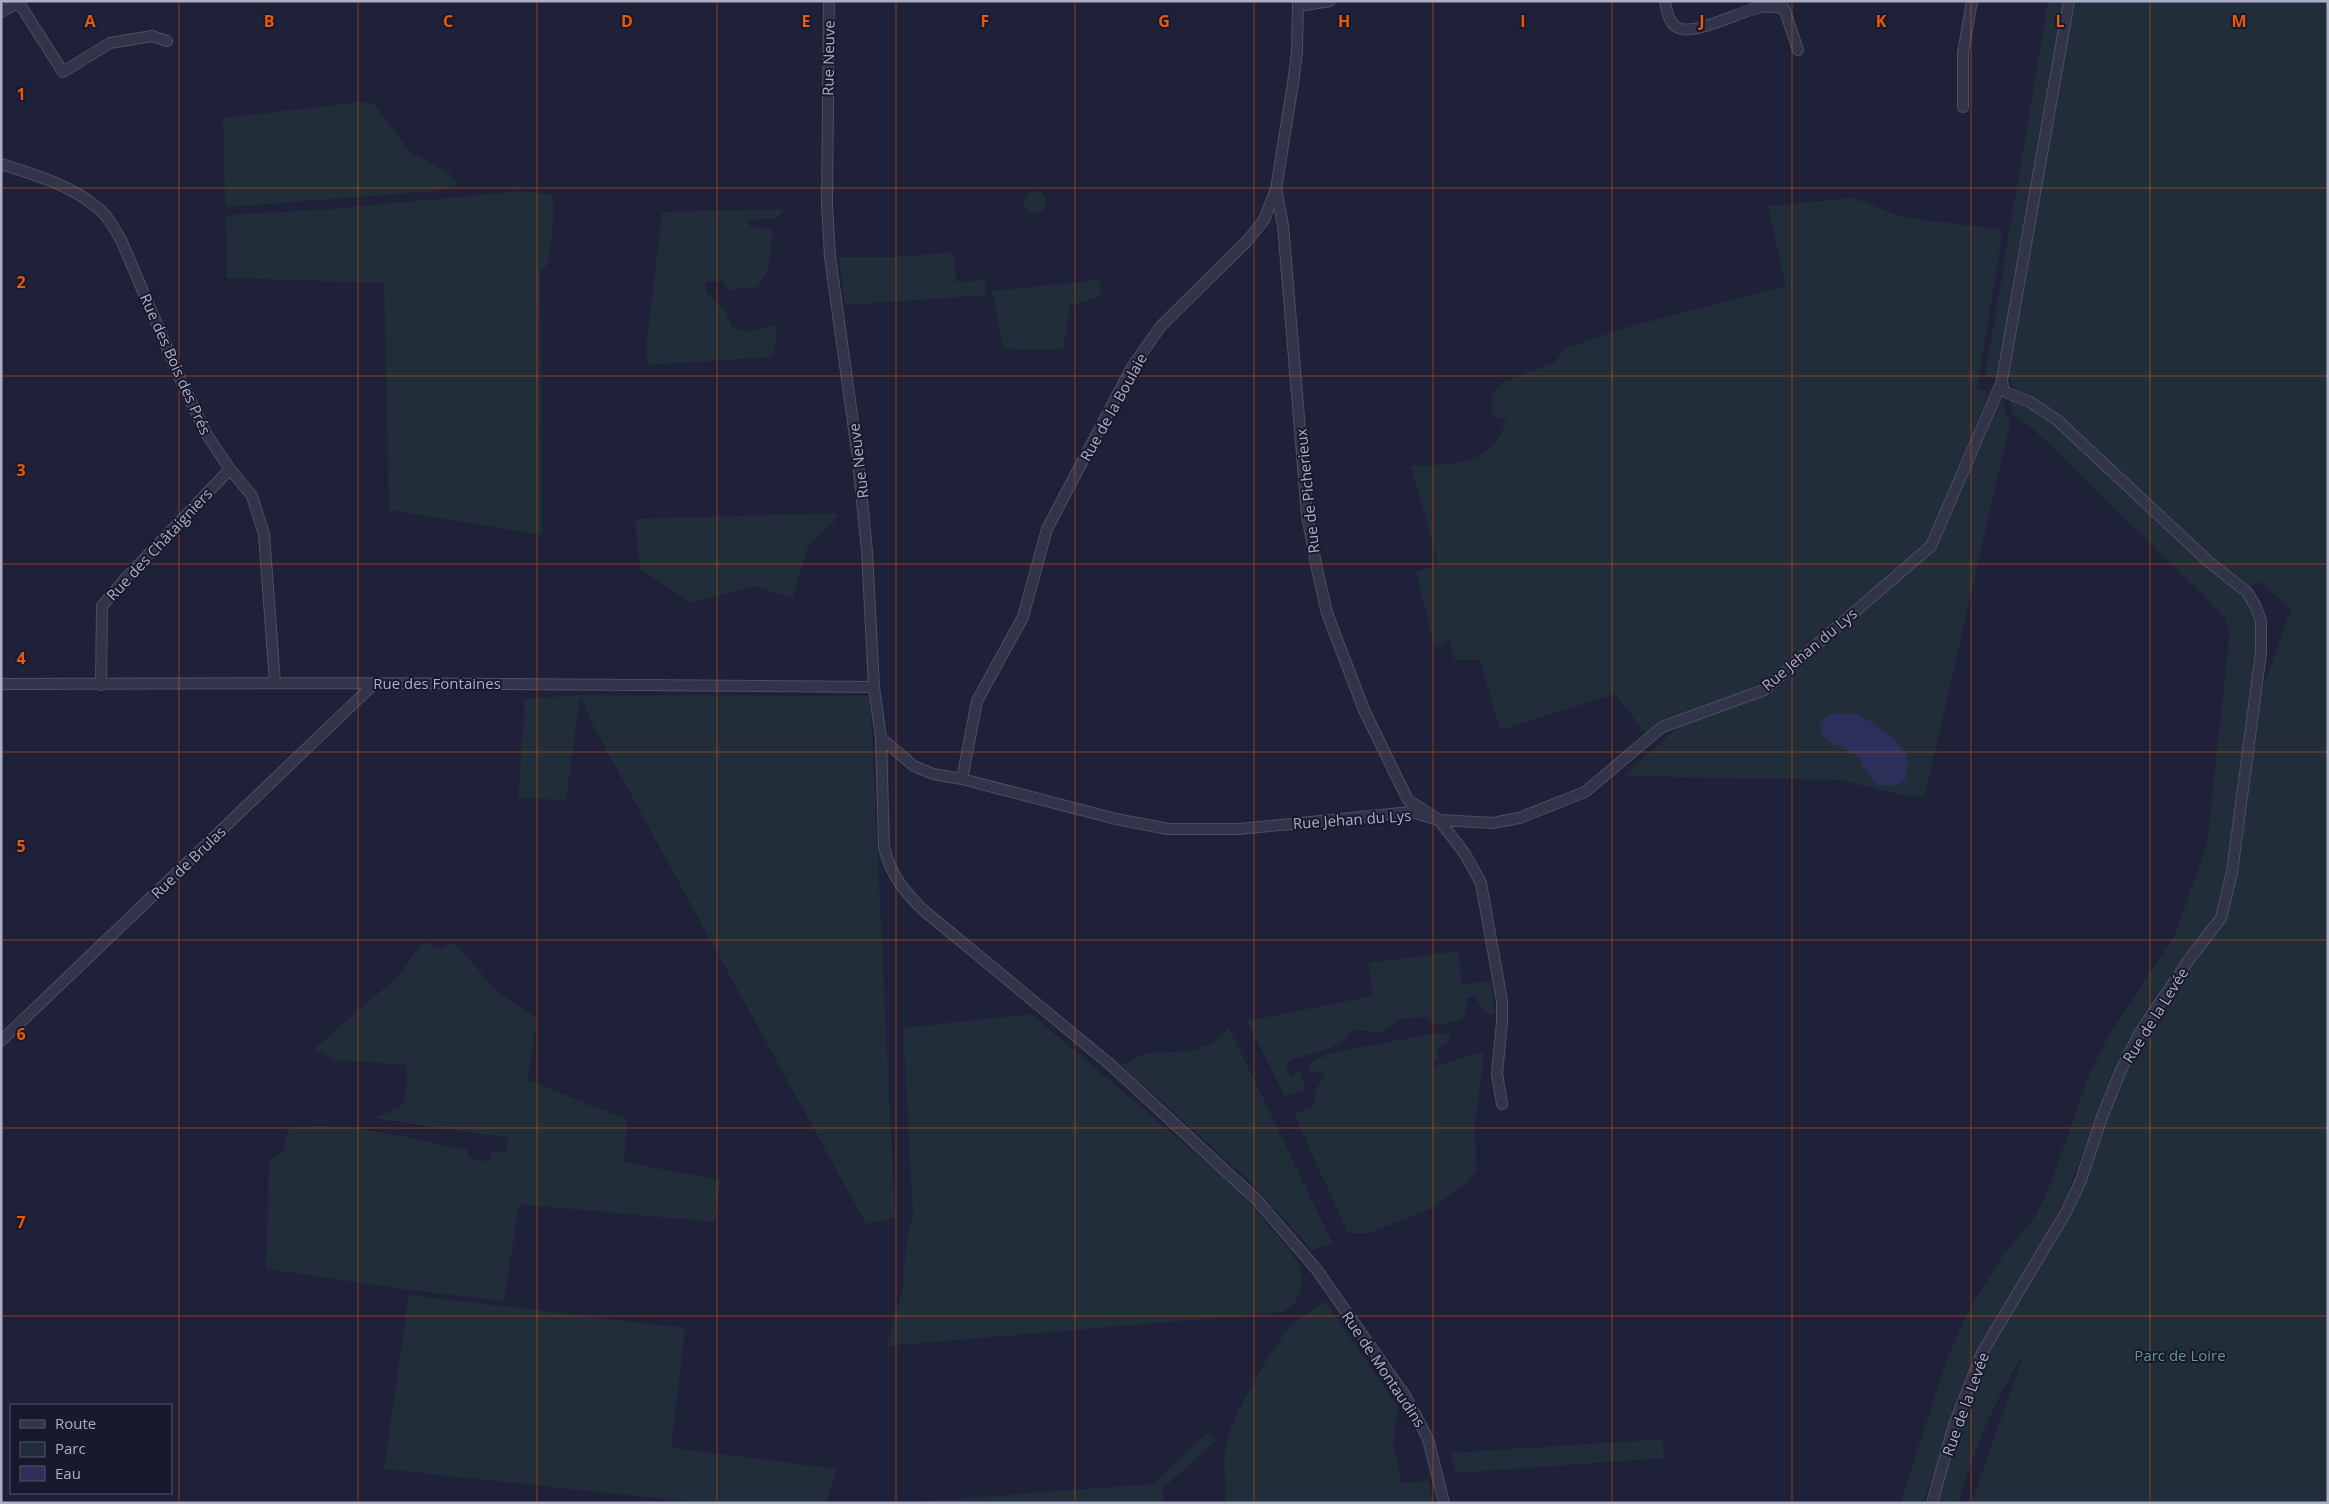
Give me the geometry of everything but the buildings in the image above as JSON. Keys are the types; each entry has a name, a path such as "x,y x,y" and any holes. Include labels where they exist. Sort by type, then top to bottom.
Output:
{"street":[{"name":"Rue Neuve","path":"829,1 826,151 827,213 830,257 859,470 867,551 874,687 881,738 883,831 888,862 904,891 922,908"},
{"path":"1298,4 1330,1"},
{"path":"1664,1 1673,25 1682,30 1696,28 1762,6 1784,8 1798,50"},
{"path":"1963,108 1963,53 1972,1"},
{"name":"Rue Jehan du Lys","path":"881,738 914,766 933,774 962,778 1116,819 1168,829 1239,828 1411,812 1439,820 1493,823 1519,818 1585,792 1662,726 1764,690 1931,546 2002,380 2069,1"},
{"path":"1,12 20,2 62,72 110,43 152,36 167,41"},
{"name":"Rue de la Boulaie","path":"962,778 977,701 1023,617 1047,529 1132,367 1161,326 1240,248 1264,220 1276,189 1297,52 1298,4"},
{"name":"Rue des Bois des Prés","path":"1,164 77,193 96,205 110,221 122,242 207,435 230,469 252,496 264,534 275,683"},
{"name":"Rue de Picherieux","path":"1276,189 1284,232 1307,515 1317,569 1328,613 1364,710 1408,800 1439,820"},
{"path":"1260,225 1275,224 1284,232"},
{"name":"Rue de la Levée","path":"1932,1503 1954,1424 1982,1353 2066,1212 2081,1180 2102,1116 2121,1070 2146,1025 2191,957 2220,918 2234,862 2243,777 2261,653 2261,621 2255,605 2247,592 2202,556 2057,420 2030,402 2007,393 2002,380"},
{"name":"Rue des Châtaigniers","path":"101,685 102,606 125,579 230,469"},
{"name":"Rue des Fontaines","path":"1,684 375,683 874,687"},
{"name":"Rue de Brulas","path":"1,1041 375,683"},
{"path":"1439,820 1465,854 1481,883 1502,1001 1497,1074 1502,1104"},
{"name":"Rue de Montaudins","path":"922,908 1112,1066 1257,1200 1317,1270 1398,1385 1420,1420 1434,1457 1444,1503"}],"green space":[{"path":"2048,1 2067,1 2000,379 1985,377"},
{"name":"Parc de Loire","path":"2074,1 2328,1 2328,1503 1971,1503 2024,1354 1994,1407 1971,1464 1958,1503 1935,1503 1957,1425 1983,1357 2051,1246 2131,1055 2146,1012 2138,1022 2116,1069 2064,1202 1981,1345 1923,1503 1900,1503 1948,1356 1970,1308 2002,1257 2037,1214 2050,1185 2090,1073 2110,1033 2175,935 2207,844 2230,631 2224,617 2204,596 2032,428 2012,413 2011,401 2026,406 2043,417 2080,446 2144,507 2238,590 2247,601 2256,618 2258,635 2257,662 2248,730 2291,609 2260,582 2248,587 2167,517 2089,442 2053,413 2013,389 2009,375 2010,360"},
{"path":"360,102 374,104 410,152 449,173 458,184 436,191 227,207 225,202 223,118"},
{"path":"523,191 553,195 553,224 548,264 540,271 542,535 389,510 384,283 227,278 226,215 331,209"},
{"path":"1035,191 1043,194 1046,202 1043,210 1035,213 1027,210 1024,202 1027,194"},
{"path":"1856,198 1900,217 1998,229 2002,236 1977,388 1989,392 1930,541 1760,688 1658,722 1646,734 1615,694 1500,730 1480,660 1455,660 1449,640 1435,647 1416,572 1439,565 1411,466 1456,463 1481,455 1491,447 1500,435 1506,420 1492,415 1492,396 1501,383 1556,361 1563,349 1624,328 1786,286 1768,206"},
{"path":"784,209 777,218 748,220 750,227 773,230 768,270 757,288 743,287 730,291 722,281 705,281 705,292 725,311 732,327 747,332 776,325 773,357 647,365 647,341 662,212"},
{"path":"953,252 956,282 985,280 985,295 845,305 839,257 895,257"},
{"path":"1099,280 1101,296 1070,306 1063,349 1003,348 992,291"},
{"path":"2001,397 2010,423 1925,795 1905,796 1840,780 1624,776 1680,725 1764,695 1936,547"},
{"path":"839,513 833,523 808,546 793,598 755,586 691,603 640,569 635,519"},
{"path":"580,695 870,696 895,1218 866,1224 595,729 580,696 566,800 518,798 525,699"},
{"path":"423,942 441,949 454,943 497,991 537,1019 527,1080 627,1119 624,1162 720,1180 715,1222 519,1204 504,1301 410,1290 266,1269 269,1161 283,1152 288,1129 307,1126 353,1128 467,1150 470,1158 490,1162 492,1151 506,1153 508,1138 374,1118 401,1107 406,1097 407,1065 336,1060 314,1049 397,977"},
{"path":"1458,951 1462,985 1490,981 1495,1014 1485,1013 1474,996 1466,999 1466,1013 1460,1020 1437,1025 1426,1017 1401,1019 1380,1032 1353,1030 1339,1044 1331,1048 1285,1063 1291,1077 1300,1071 1306,1090 1285,1097 1247,1021 1372,996 1369,963"},
{"path":"1031,1014 1234,1186 1287,1247 1299,1265 1303,1284 1296,1301 1284,1312 887,1346 902,1293 907,1238 913,1213 903,1028"},
{"path":"1229,1028 1333,1244 1312,1250 1253,1184 1121,1065 1147,1053 1191,1051 1213,1043"},
{"path":"1449,1033 1451,1041 1437,1049 1439,1058 1433,1061 1435,1066 1484,1052 1475,1123 1476,1171 1467,1182 1434,1207 1369,1233 1348,1233 1294,1114 1314,1106 1316,1089 1324,1077 1323,1072 1309,1073 1311,1062 1327,1054 1431,1034"},
{"path":"409,1295 685,1328 671,1448 837,1469 826,1503 702,1503 384,1469"},
{"path":"1325,1301 1398,1407 1393,1442 1402,1483 1429,1481 1432,1503 1225,1503 1224,1464 1226,1442 1245,1397 1286,1332 1294,1323"},
{"path":"1207,1433 1216,1440 1161,1490 1165,1503 901,1503 1153,1484"},
{"path":"1663,1439 1664,1458 1456,1473 1450,1453"}],"water":[{"path":"1855,713 1888,734 1902,748 1908,764 1905,780 1893,786 1878,785 1866,772 1858,756 1828,741 1822,733 1820,723 1831,714"}]}
